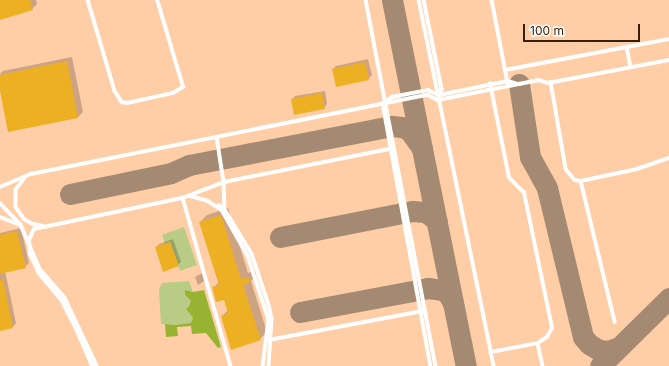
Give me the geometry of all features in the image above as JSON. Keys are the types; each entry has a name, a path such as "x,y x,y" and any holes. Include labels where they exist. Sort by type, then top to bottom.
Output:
{"lane":[{"path":"88,0 116,91 122,102 126,103 173,93 183,87 157,0"},
{"path":"366,0 384,94 392,148 423,310 436,366"},
{"path":"419,0 439,95"},
{"path":"424,0 442,89 438,100 494,366"},
{"path":"492,0 509,86"},
{"path":"505,70 669,39"},
{"path":"627,47 631,67"},
{"path":"0,187 31,174 385,103 428,95 438,100 539,80 551,82 669,60"},
{"path":"385,103 392,97 428,90 439,95 508,81 519,84"},
{"path":"551,82 566,169 575,180 581,181 648,167 669,158"},
{"path":"490,84 509,178 524,193 552,322 550,333 538,343 491,352"},
{"path":"217,137 224,182 224,208 227,218"},
{"path":"92,366 76,329 61,300 39,274 30,254 28,240 34,230 44,226 183,198 224,182 392,148"},
{"path":"31,174 18,186 15,196 16,207 21,225 40,269 64,298 97,366"},
{"path":"581,181 615,322"},
{"path":"191,195 208,200 224,208 244,239 258,269 272,319 263,366"},
{"path":"183,198 231,366"},
{"path":"208,200 222,210 248,256 254,272 269,320 269,366"},
{"path":"0,203 21,225"},
{"path":"16,207 20,215 26,220 44,226"},
{"path":"0,217 21,225"},
{"path":"268,341 423,310"},
{"path":"423,310 431,366"},
{"path":"538,343 543,366"}],"shaded area":[{"path":"0,0 669,0 669,366 0,366"}],"green space":[{"path":"184,227 197,265 180,271 170,242 165,244 162,235"},
{"path":"189,281 193,292 185,290 185,295 191,301 186,309 193,318 191,323 174,325 161,324 159,289 162,283"},
{"path":"185,290 193,292 204,290 221,347 218,348 206,333 192,334 191,326 177,327 178,336 166,337 165,324 174,325 191,323 193,318 186,309 191,301 185,295"}],"building":[{"path":"0,0 30,0 33,10 0,20"},
{"path":"67,61 78,118 8,132 0,91 0,75"},
{"path":"365,62 369,80 336,87 332,69"},
{"path":"322,93 325,109 294,115 291,99"},
{"path":"221,215 241,279 248,277 250,283 243,285 261,340 231,350 221,316 228,313 224,300 216,302 212,287 219,285 199,222"},
{"path":"17,231 26,268 0,274 0,235"},
{"path":"170,242 179,266 163,272 155,247"},
{"path":"3,279 13,328 0,331 0,280"}],"taxiway":[{"path":"392,0 466,366"},
{"path":"519,84 530,157 547,188 583,337 589,344 599,350 608,351 619,347"},
{"path":"70,194 171,173 189,165 392,126 402,127 409,130 422,148"},
{"path":"280,237 412,211 426,212 437,221"},
{"path":"300,312 428,288 443,290 448,294 453,303"},
{"path":"600,366 669,298"}]}
